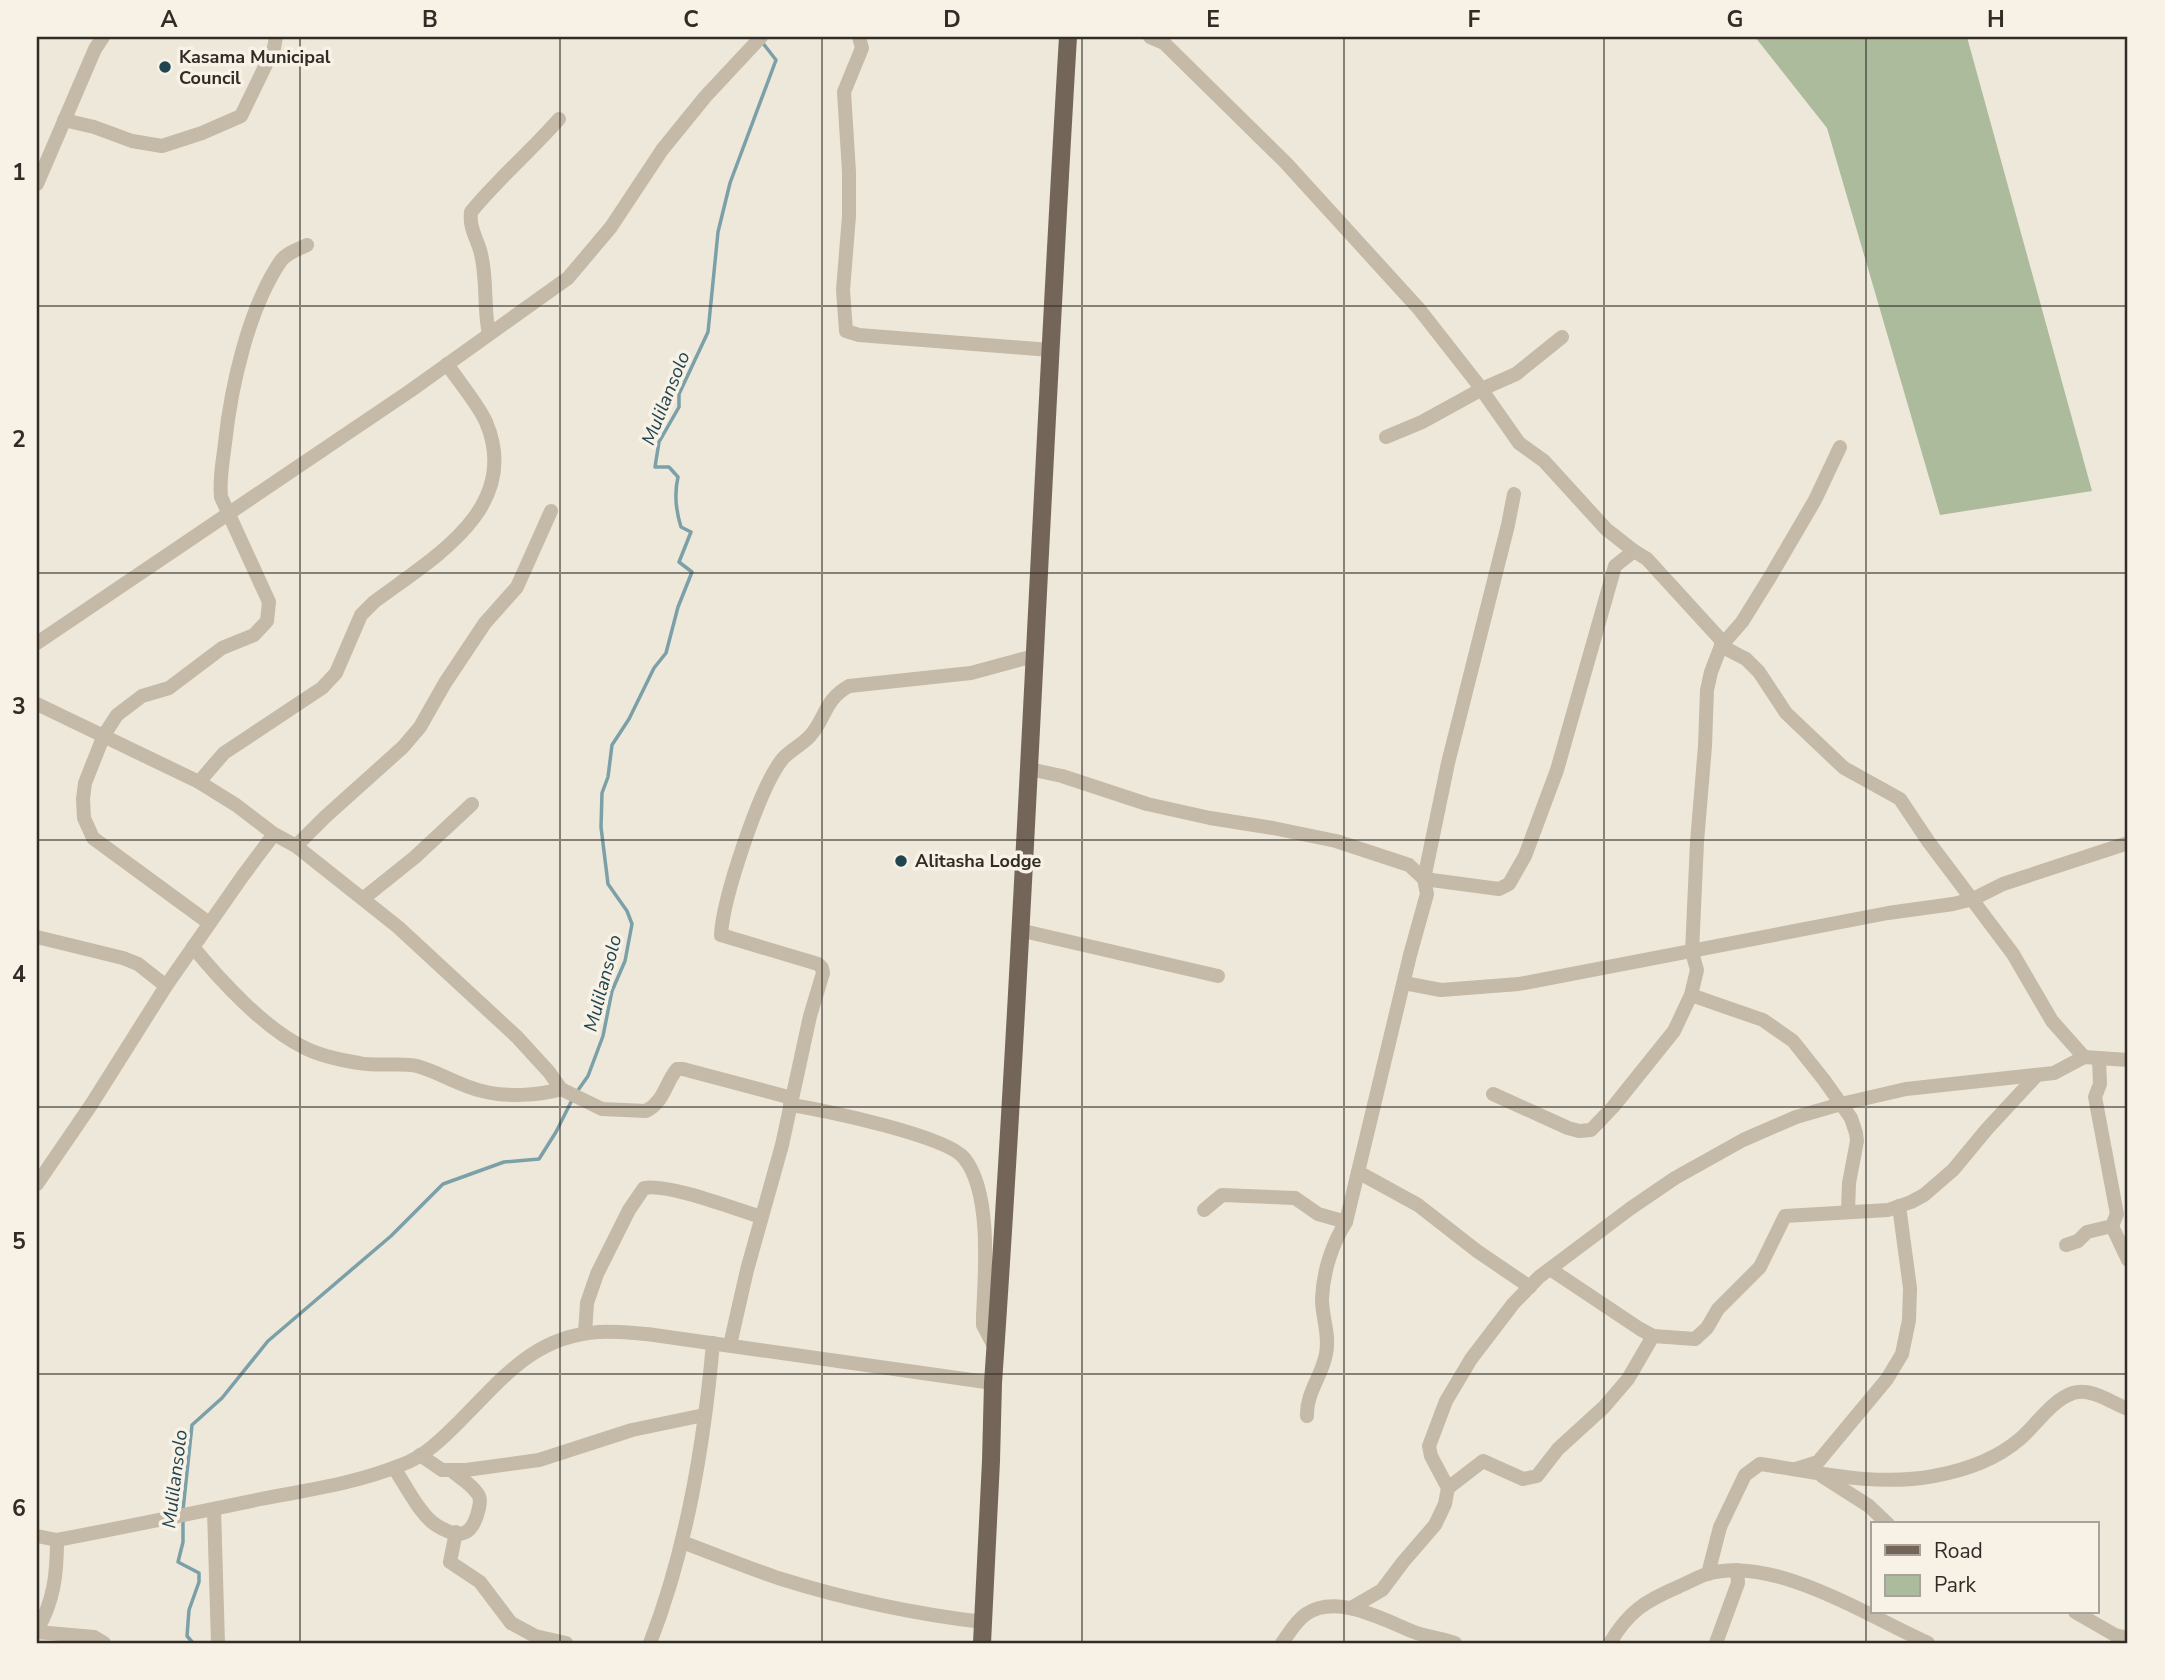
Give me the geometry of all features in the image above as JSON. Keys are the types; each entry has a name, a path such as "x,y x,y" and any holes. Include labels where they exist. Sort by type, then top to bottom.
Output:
{"main road":[{"path":"982,1643 993,1383 1039,596 1068,37"}],"street":[{"path":"37,184 94,49 103,37"},
{"path":"64,120 94,127 132,141 162,146 202,133 241,116 274,48 276,37"},
{"path":"859,37 862,48 844,92 849,172 849,216 843,290 846,331 859,335 1050,350"},
{"path":"1150,37 1164,43 1286,163 1419,309 1482,389 1519,443 1544,461 1566,482 1606,529 1647,559 1721,640 1707,690 1696,842 1692,952 1696,970 1691,995 1674,1031 1591,1130 1578,1131 1568,1128 1493,1094"},
{"path":"37,643 447,364 568,278 611,227 662,150 705,97 758,40"},
{"path":"489,334 485,314 483,268 472,230 471,212 559,119"},
{"path":"209,923 93,838 87,829 83,799 85,783 104,735 117,715 142,696 169,688 222,648 254,635 263,627 269,610 268,601 221,497 220,484 237,367 262,295 280,261 288,254 307,246"},
{"path":"1386,437 1422,422 1482,389 1516,374 1562,337"},
{"path":"199,782 224,753 322,688 336,673 361,615 465,531 481,510 494,474 492,445 486,422 447,364"},
{"path":"1721,646 1742,622 1770,577 1815,500 1840,447"},
{"path":"1307,1416 1308,1400 1326,1351 1327,1326 1322,1301 1326,1270 1335,1240 1346,1222 1427,894 1424,879 1448,763 1506,537 1514,494"},
{"path":"296,846 332,810 404,747 420,727 445,683 485,623 517,587 551,510"},
{"path":"1029,769 1074,780 1147,804 1336,841 1409,865 1424,879 1499,889 1509,884 1518,871 1558,770 1615,566 1634,551"},
{"path":"1721,646 1746,659 1759,671 1786,713 1844,768 1900,799 2019,964 2052,1021 2084,1057"},
{"path":"730,1345 823,973 818,964 721,935 731,883 762,796 781,760 809,737 836,694 849,686 971,673 1034,656"},
{"path":"37,704 199,782 296,846 365,898 517,1037 569,1093 602,1109 646,1111 663,1096 674,1072 683,1069 935,1141 955,1150 966,1160 981,1200 985,1234 983,1325 995,1348"},
{"path":"365,898 415,857 472,804"},
{"path":"37,1184 43,1161 91,1105 166,986 274,834"},
{"path":"1404,983 1441,990 1519,984 1598,967 1973,899 2003,884 2128,843"},
{"path":"1019,930 1218,976"},
{"path":"37,937 123,958 138,964 166,986"},
{"path":"193,947 217,976 273,1027 301,1047 322,1055 384,1066 411,1065 489,1092 569,1093"},
{"path":"1691,995 1763,1020 1781,1031 1804,1054 1841,1104 1851,1118 1857,1141 1849,1182 1848,1212"},
{"path":"1351,1608 1377,1595 1387,1586 1403,1562 1435,1525 1445,1504 1448,1488 1431,1456 1429,1446 1446,1401 1471,1359 1513,1304 1530,1287 1630,1208 1743,1140 1796,1117 1906,1089 2054,1073 2084,1057 2128,1060"},
{"path":"2066,1245 2078,1241 2087,1232 2112,1226 2117,1214 2095,1097 2100,1084 2099,1059"},
{"path":"1550,1269 1653,1336 1695,1339 1700,1336 1718,1309 1760,1267 1785,1216 1872,1212 1899,1206 1924,1195 1946,1177 2036,1075"},
{"path":"1358,1172 1418,1205 1477,1251 1530,1287"},
{"path":"585,1333 587,1303 597,1274 629,1210 644,1188 652,1187 683,1194 761,1217"},
{"path":"1204,1210 1222,1195 1295,1198 1318,1214 1346,1222"},
{"path":"1796,1469 1818,1462 1887,1379 1902,1354 1909,1320 1910,1288 1899,1206"},
{"path":"2112,1226 2128,1260"},
{"path":"37,1536 57,1540 183,1516 322,1487 394,1468 420,1455 454,1427 500,1380 533,1352 553,1342 585,1333 601,1331 647,1334 993,1383"},
{"path":"1448,1488 1483,1461 1523,1479 1536,1475 1558,1449 1604,1407 1628,1379 1653,1336"},
{"path":"650,1643 682,1542 704,1415 713,1343"},
{"path":"1708,1574 1720,1527 1745,1475 1759,1464 1821,1475 1882,1481 1931,1476 1980,1464 2021,1438 2057,1402 2074,1393 2089,1393 2128,1409"},
{"path":"420,1455 435,1466 452,1471 539,1460 632,1430 704,1415"},
{"path":"394,1468 428,1518 436,1525 464,1533 476,1524 481,1500 477,1492 452,1471"},
{"path":"1821,1475 1869,1506 1886,1522"},
{"path":"214,1510 218,1643"},
{"path":"456,1532 450,1562 474,1577 511,1623 536,1636 566,1643"},
{"path":"57,1540 57,1576 44,1604 37,1631 93,1637 104,1643"},
{"path":"682,1542 778,1578 858,1600 983,1622"},
{"path":"1716,1643 1738,1583 1737,1570"},
{"path":"1610,1643 1630,1614 1659,1595 1708,1574 1737,1570 1774,1576 1800,1584 1865,1611 1928,1643"},
{"path":"1282,1643 1303,1616 1314,1610 1333,1607 1351,1608 1417,1633 1455,1643"},
{"path":"2078,1614 2115,1635 2128,1638"}],"green space":[{"path":"1755,37 1967,37 2092,491 1940,515 1827,128"}],"waterway":[{"name":"Mulilansolo","path":"576,1093 588,1076 603,1036 612,991 625,961 632,924 627,911 608,884 601,827 602,793 608,777 612,745 629,719 654,668 666,653 678,607 692,572 679,562 691,532 681,527 679,521 676,496 678,477 669,467 655,467 659,442 679,407 679,394 708,332 718,232 730,183 776,60 762,42"},
{"name":"Mulilansolo","path":"183,1510 192,1425 222,1398 268,1341 391,1236 443,1184 504,1162 539,1159 572,1100"},
{"name":"Mulilansolo","path":"183,1517 183,1542 178,1562 199,1573 199,1582 189,1610 187,1636 193,1643"}],"place":[{"name":"Kasama Municipal Council","path":"165,67"},
{"name":"Alitasha Lodge","path":"901,861"}]}
